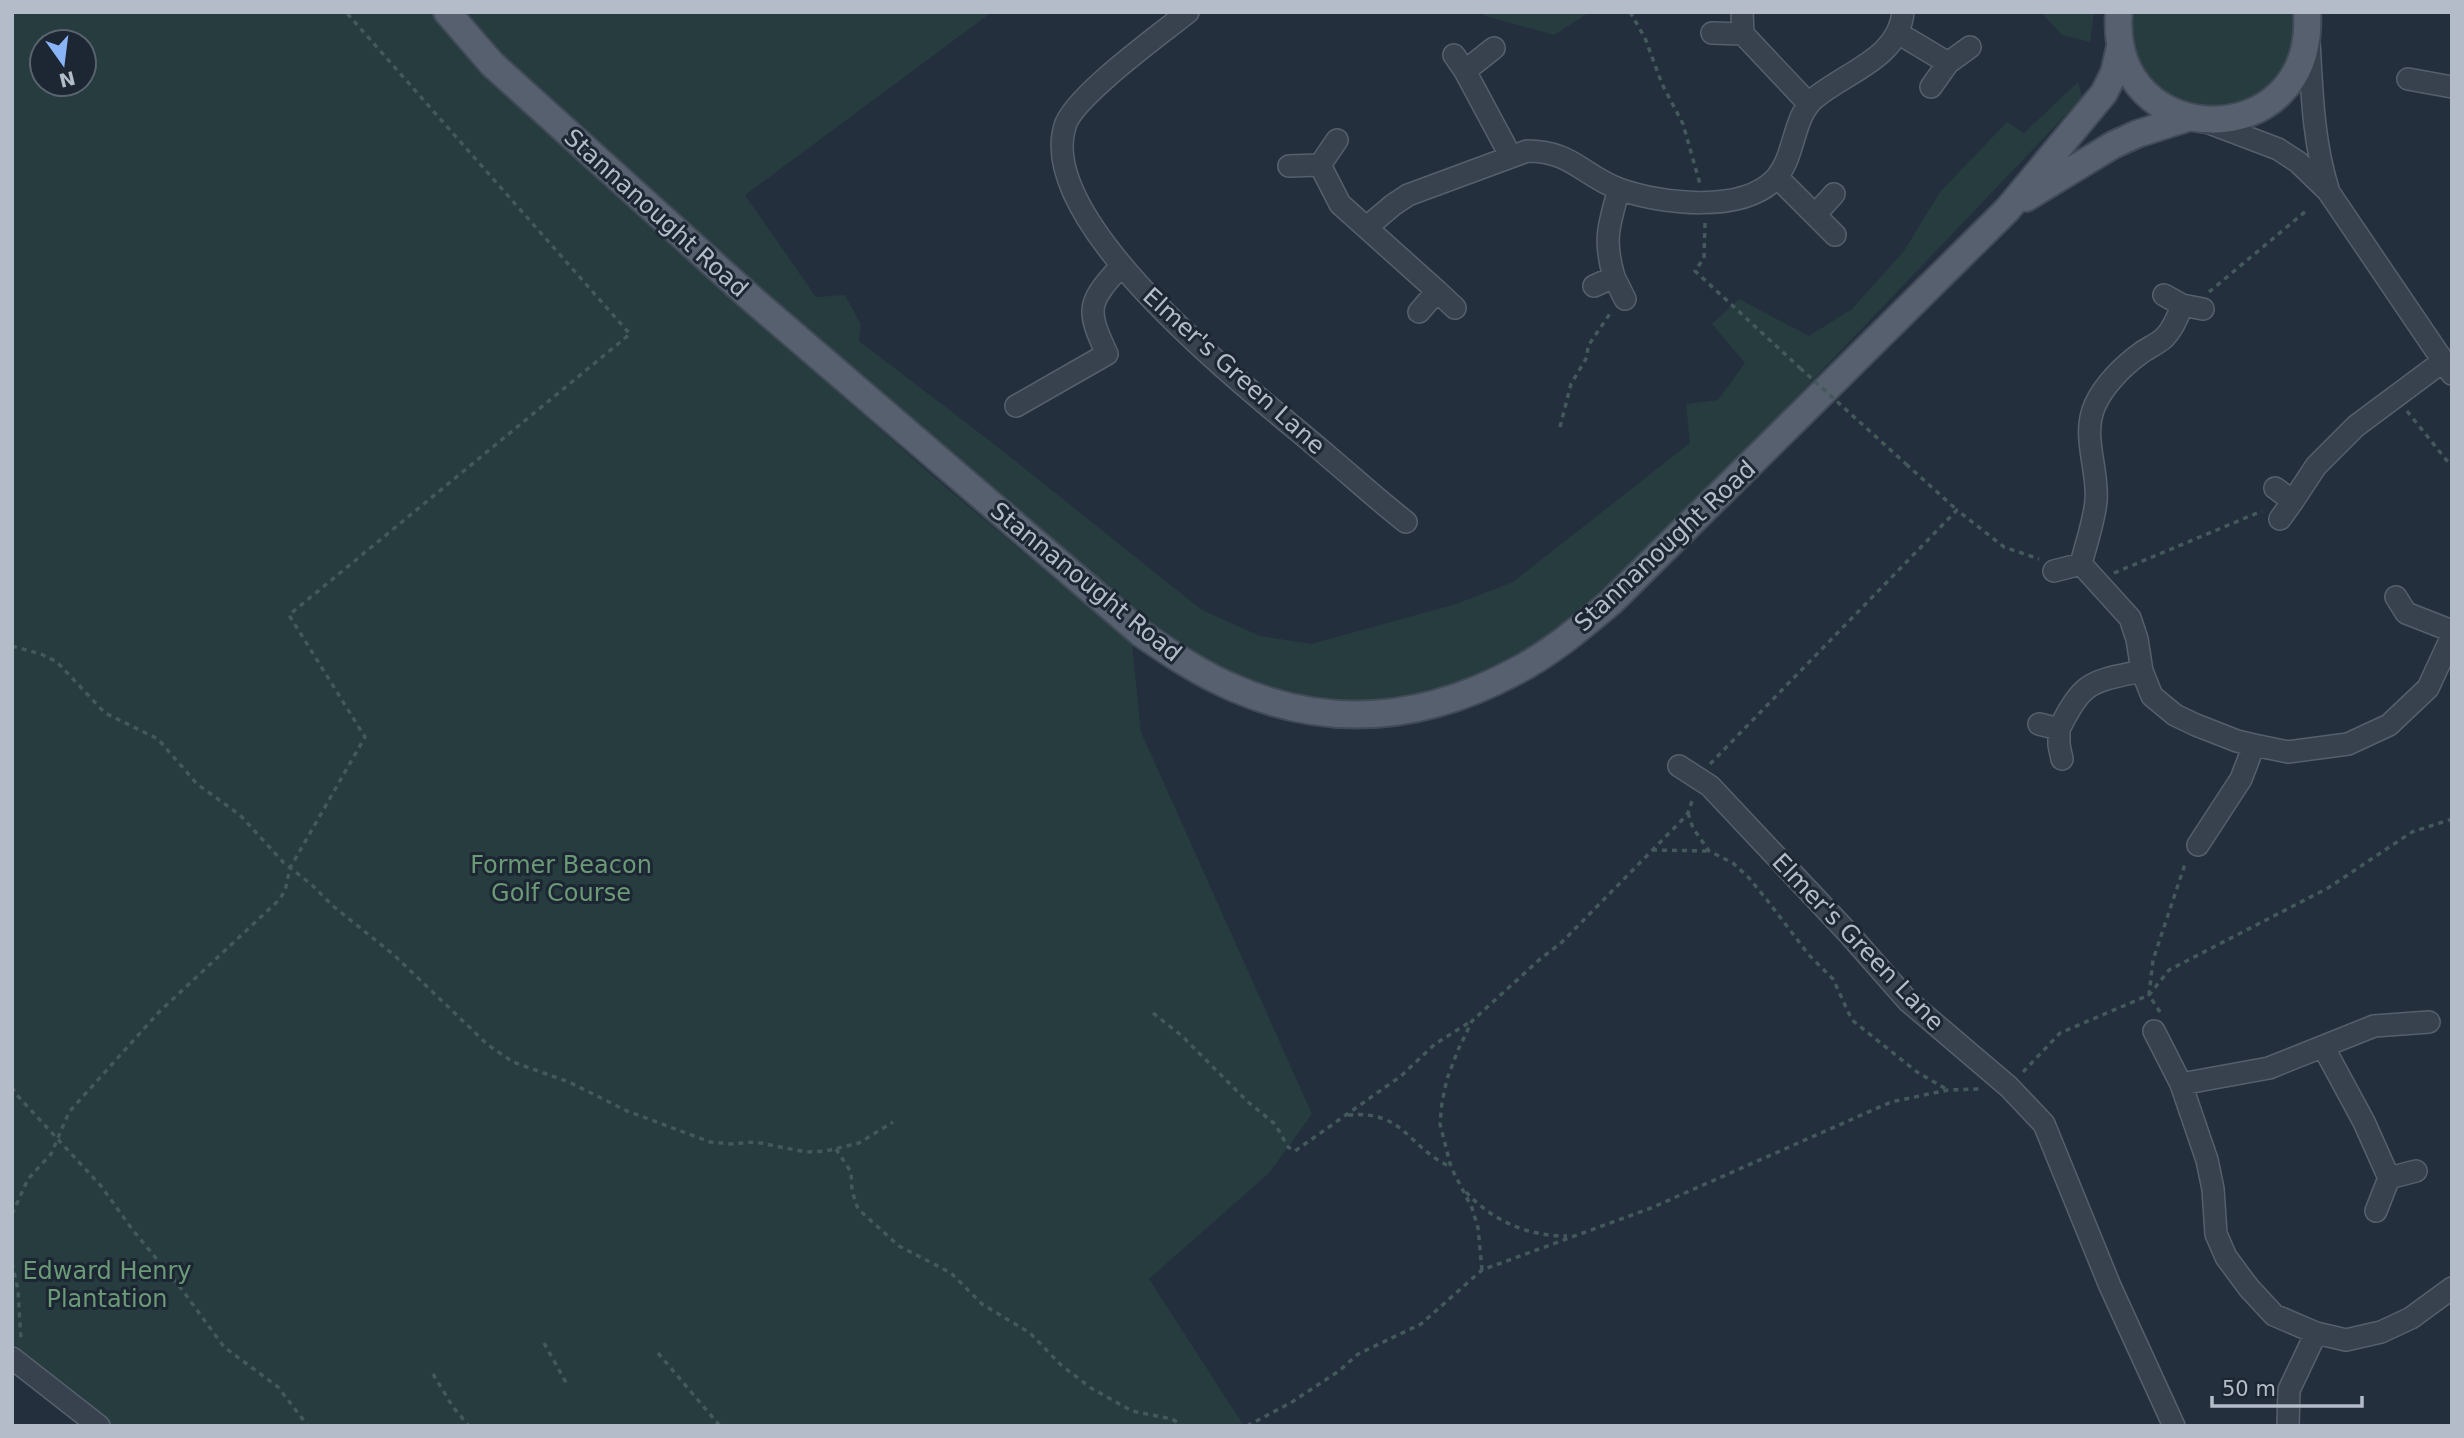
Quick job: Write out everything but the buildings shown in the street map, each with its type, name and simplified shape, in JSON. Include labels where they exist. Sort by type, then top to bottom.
[{"type":"main road","name":"Stannanought Road","points":[[447,12],[492,64],[752,299],[1142,634],[1191,667],[1234,689],[1284,705],[1333,714],[1378,715],[1426,708],[1468,694],[1518,670],[1561,642],[1611,602],[2007,210],[2104,93],[2114,73],[2120,47]]},
{"type":"main road","points":[[2119,12],[2120,47],[2129,71],[2144,92],[2164,107],[2195,119]]},
{"type":"main road","name":"Stannanought Road","points":[[2007,210],[2113,145],[2137,134],[2195,119],[2228,120],[2253,112],[2275,98],[2292,79],[2303,55],[2307,21]]},
{"type":"street","name":"Elmer's Green Lane","points":[[1188,12],[1080,101],[1066,122],[1062,152],[1074,194],[1121,266],[1170,318],[1277,414],[1406,522]]},
{"type":"street","points":[[1742,12],[1743,34],[1808,103]]},
{"type":"street","points":[[2307,21],[2314,128],[2318,156],[2328,191]]},
{"type":"street","points":[[1367,227],[1408,195],[1510,155],[1536,150],[1559,155],[1619,189],[1659,198],[1704,202],[1739,199],[1759,191],[1777,177],[1788,158],[1808,103],[1832,83],[1885,51],[1901,22],[1948,64]]},
{"type":"street","points":[[1712,33],[1743,34]]},
{"type":"street","points":[[1931,88],[1948,64],[1970,47]]},
{"type":"street","points":[[1493,48],[1460,63],[1510,155]]},
{"type":"street","points":[[2408,79],[2452,87]]},
{"type":"street","points":[[2195,119],[2278,149],[2298,162],[2328,191],[2447,368],[2396,396],[2356,426],[2316,466],[2280,519]]},
{"type":"street","points":[[1320,164],[1337,140]]},
{"type":"street","points":[[1290,166],[1320,164]]},
{"type":"street","points":[[1320,164],[1340,204],[1455,308]]},
{"type":"street","points":[[1777,177],[1835,235]]},
{"type":"street","points":[[1619,189],[1608,227],[1607,242],[1614,277],[1625,299]]},
{"type":"street","points":[[1815,215],[1834,194]]},
{"type":"street","points":[[1017,406],[1107,354],[1092,322],[1094,303],[1101,289],[1121,266]]},
{"type":"street","points":[[1594,286],[1614,277]]},
{"type":"street","points":[[1419,312],[1437,291]]},
{"type":"street","points":[[2088,572],[2096,504],[2090,438],[2094,407],[2117,375],[2172,328],[2185,304]]},
{"type":"street","points":[[2275,488],[2293,500]]},
{"type":"street","points":[[2054,571],[2088,572],[2130,618],[2137,639],[2142,671],[2152,696],[2175,715],[2254,746],[2288,752],[2348,744],[2389,725],[2428,688],[2452,633],[2406,613],[2396,597]]},
{"type":"street","points":[[2062,759],[2059,745],[2049,727],[2091,684],[2142,671]]},
{"type":"street","points":[[2197,845],[2241,779],[2254,746]]},
{"type":"street","name":"Elmer's Green Lane","points":[[1679,766],[1710,786],[1908,1001],[2009,1087],[2044,1124],[2110,1286],[2174,1426]]},
{"type":"street","points":[[2181,1084],[2269,1068],[2374,1026],[2429,1022]]},
{"type":"street","points":[[2154,1031],[2181,1084],[2207,1160],[2213,1189],[2216,1234],[2226,1257],[2274,1315],[2316,1334],[2346,1340],[2381,1332],[2411,1318],[2452,1287]]},
{"type":"street","points":[[2324,1048],[2364,1122],[2389,1178],[2376,1211]]},
{"type":"street","points":[[2389,1178],[2416,1171]]},
{"type":"street","points":[[2288,1426],[2289,1390],[2316,1334]]},
{"type":"street","points":[[17,1362],[99,1426]]},
{"type":"path","points":[[12,1214],[28,1179],[51,1154],[69,1112],[159,1012],[278,901],[285,891],[290,868],[365,737],[289,615],[630,334],[346,12]]},
{"type":"path","points":[[1630,12],[1645,38],[1662,84],[1684,124],[1704,202],[1704,258],[1695,271],[1957,510],[2004,547],[2046,561],[2054,571]]},
{"type":"path","points":[[2185,304],[2306,211]]},
{"type":"path","points":[[1560,427],[1571,384],[1587,358],[1588,346],[1616,305],[1625,299]]},
{"type":"path","points":[[2396,396],[2452,467]]},
{"type":"path","points":[[1153,1013],[1182,1036],[1248,1102],[1275,1124],[1288,1147],[1295,1151],[1401,1076],[1435,1044],[1472,1021],[1562,942],[1688,813],[1697,778],[1957,510]]},
{"type":"path","points":[[2088,572],[2127,568],[2262,511],[2280,519]]},
{"type":"path","points":[[12,646],[57,662],[105,713],[158,738],[197,784],[240,815],[290,868],[394,955],[488,1045],[513,1062],[569,1082],[627,1111],[710,1142],[765,1143],[806,1152],[836,1149],[859,1143],[893,1122]]},
{"type":"path","points":[[1688,813],[1693,828],[1709,851]]},
{"type":"path","points":[[1247,1426],[1311,1390],[1359,1354],[1421,1324],[1482,1270],[1651,1208],[1891,1102],[1948,1090],[2009,1087],[2060,1033],[2149,995],[2169,971],[2328,888],[2412,832],[2452,819]]},
{"type":"path","points":[[2149,995],[2153,960],[2184,863],[2197,845]]},
{"type":"path","points":[[1651,850],[1709,851],[1733,863],[1768,900],[1809,955],[1833,979],[1848,1013],[1860,1027],[1917,1072],[1948,1090]]},
{"type":"path","points":[[1472,1021],[1447,1079],[1440,1124],[1451,1167],[1472,1208],[1478,1228],[1482,1270]]},
{"type":"path","points":[[12,1087],[102,1186],[224,1347],[278,1387],[308,1426]]},
{"type":"path","points":[[1345,1116],[1372,1115],[1400,1126],[1436,1160],[1451,1167]]},
{"type":"path","points":[[836,1149],[851,1172],[852,1191],[858,1209],[899,1247],[951,1273],[982,1304],[1030,1333],[1060,1365],[1091,1388],[1132,1410],[1172,1419],[1183,1425]]},
{"type":"path","points":[[1463,1188],[1488,1212],[1519,1229],[1539,1234],[1573,1236]]},
{"type":"path","points":[[12,1263],[18,1290],[17,1362]]},
{"type":"path","points":[[544,1343],[568,1386]]},
{"type":"path","points":[[658,1353],[720,1426]]},
{"type":"path","points":[[433,1374],[453,1407],[469,1426]]},
{"type":"green space","name":"Former Beacon Golf Course","points":[[12,12],[992,12],[745,195],[816,297],[845,295],[861,325],[859,341],[990,441],[1202,610],[1260,636],[1311,644],[1456,604],[1513,582],[1690,443],[1686,404],[1718,400],[1745,363],[1712,324],[1739,299],[1809,336],[1852,309],[1904,251],[1940,192],[2007,122],[2024,133],[2078,82],[2082,98],[1724,473],[1591,607],[1521,659],[1463,687],[1405,702],[1291,704],[1176,651],[499,72],[702,272],[935,478],[1132,644],[1141,732],[1312,1114],[1269,1173],[1149,1279],[1244,1426],[99,1426],[12,1358]]},
{"type":"green space","points":[[1482,12],[1590,12],[1554,35],[1485,16]]},
{"type":"green space","points":[[2041,12],[2094,12],[2090,42],[2062,35]]},
{"type":"green space","points":[[2130,12],[2294,12],[2296,32],[2285,69],[2258,99],[2219,112],[2159,94],[2134,60]]},
{"type":"park label","name":"Edward Henry Plantation","points":[[107,1285]]}]
